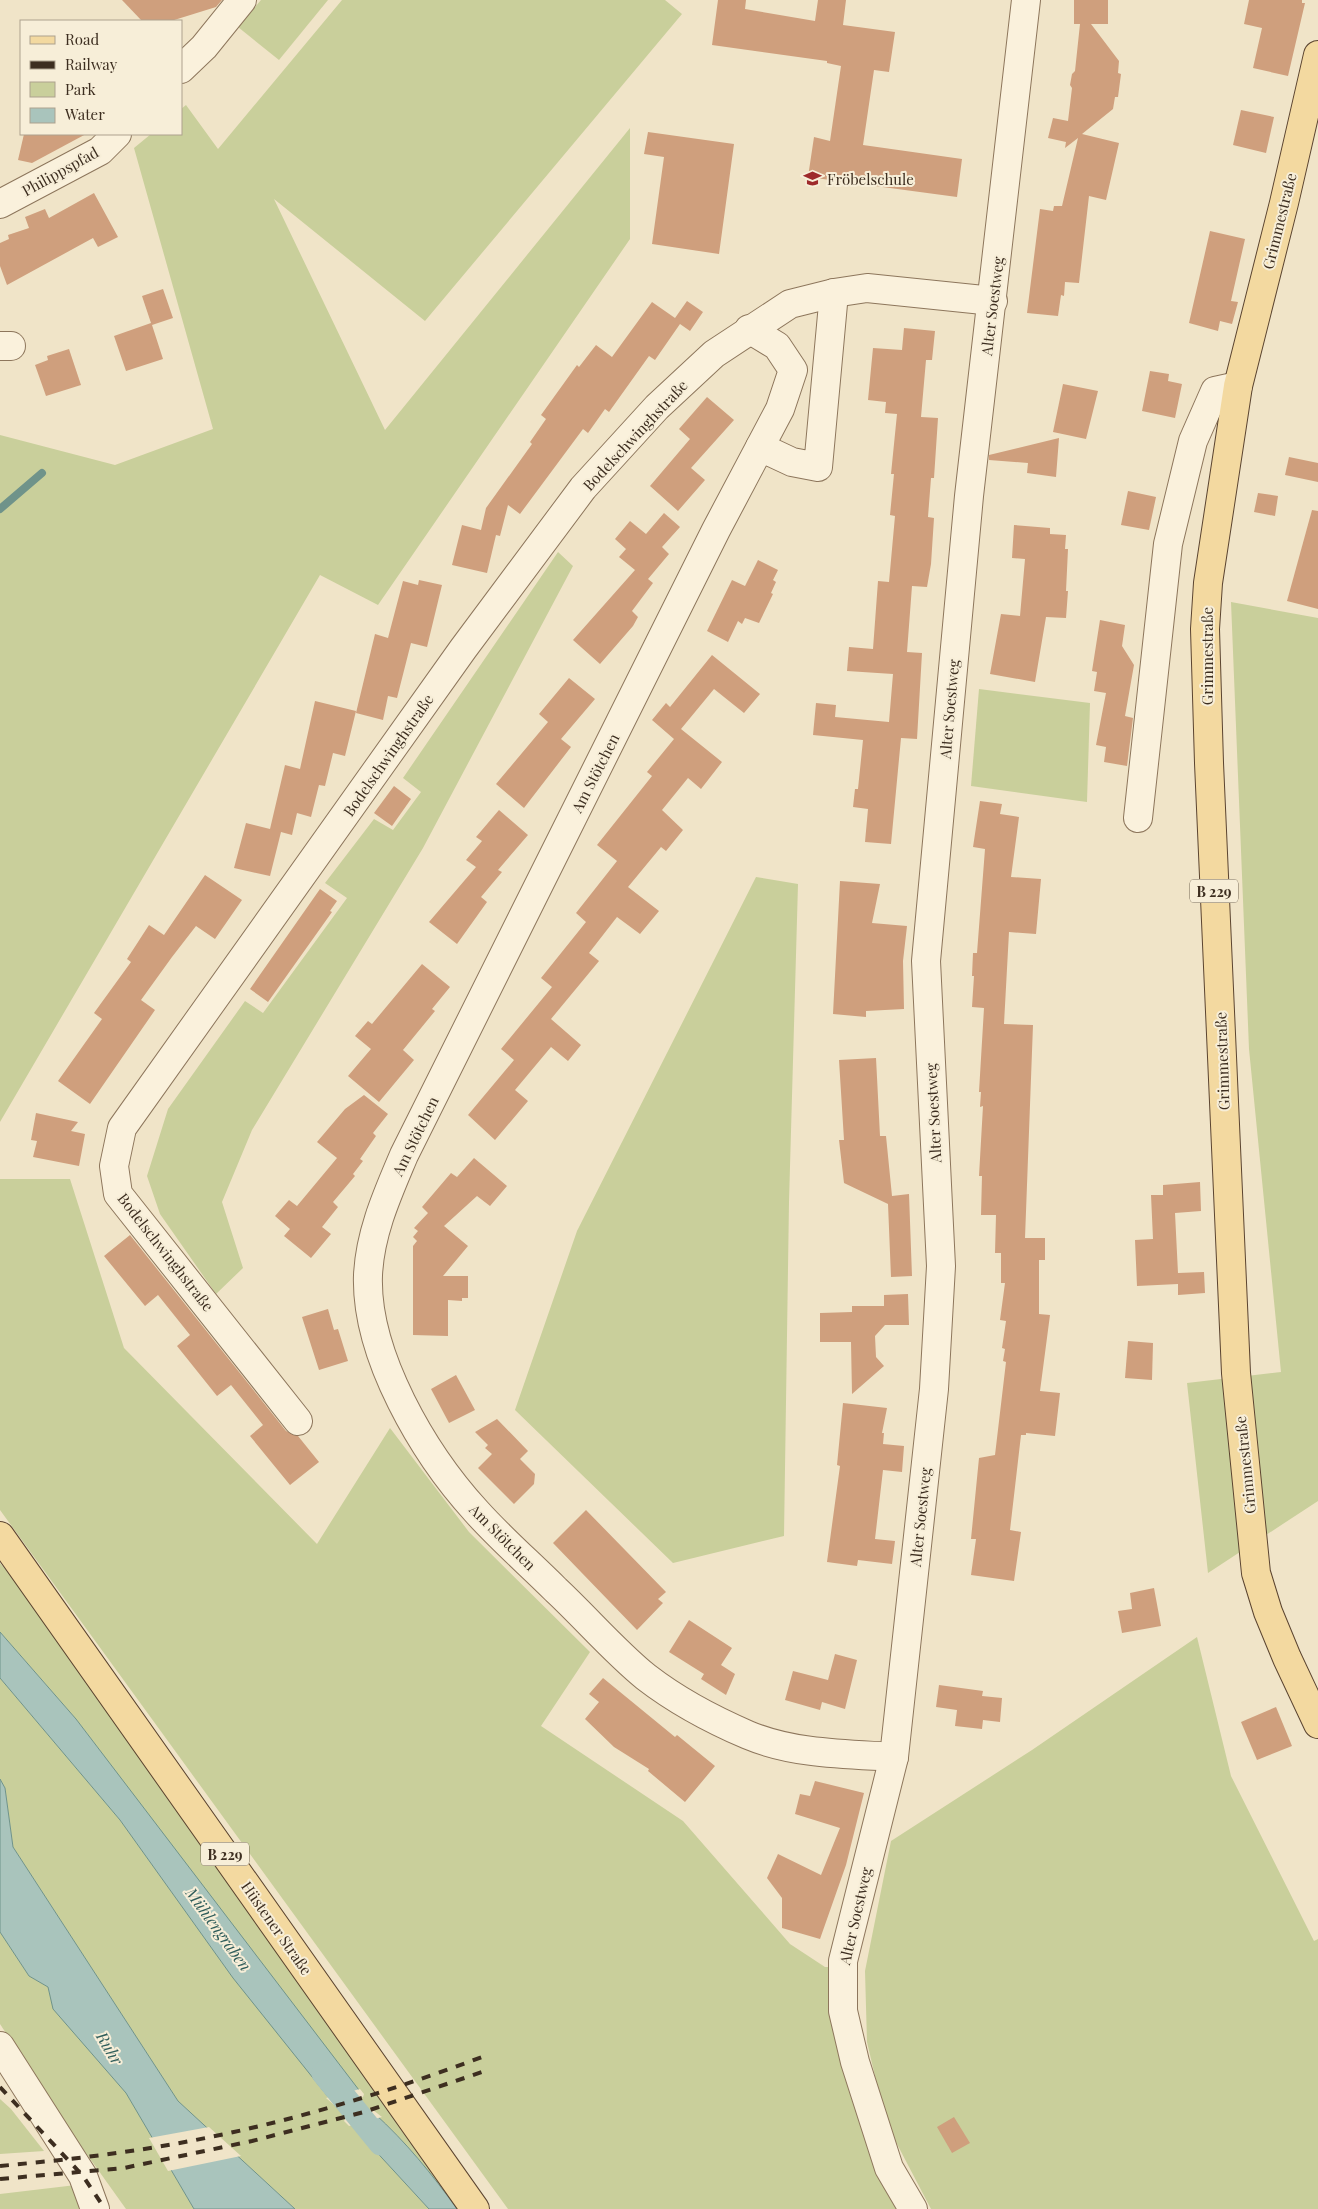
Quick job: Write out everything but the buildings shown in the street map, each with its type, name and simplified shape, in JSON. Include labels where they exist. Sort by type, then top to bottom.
[{"type":"main road","name":"Grimmestraße","points":[[1318,55],[1282,212],[1238,386],[1208,583],[1205,629],[1209,763],[1236,1373],[1256,1572],[1268,1612],[1318,1724]]},
{"type":"main road","name":"Hüstener Straße","points":[[0,1536],[475,2209]]},
{"type":"street","points":[[182,68],[204,47],[242,0]]},
{"type":"street","name":"Alter Soestweg","points":[[913,2209],[889,2168],[855,2062],[843,2011],[843,1961],[894,1757],[934,1388],[941,1266],[926,962],[969,496],[993,301],[1026,0]]},
{"type":"street","name":"Philippspfad","points":[[0,204],[100,151],[116,135]]},
{"type":"street","name":"Bodelschwinghstraße","points":[[298,1421],[118,1194],[114,1166],[122,1128],[463,649],[583,488],[657,406],[714,354],[790,304],[834,293],[867,288],[993,301]]},
{"type":"street","points":[[760,447],[792,462],[818,467],[834,293]]},
{"type":"street","name":"Am Stötchen","points":[[750,329],[777,346],[793,370],[780,409],[404,1155],[380,1211],[368,1275],[380,1352],[403,1407],[440,1466],[476,1511],[646,1677],[692,1708],[750,1736],[810,1752],[894,1757]]},
{"type":"street","points":[[1138,818],[1168,544],[1193,441],[1215,392],[1238,386]]},
{"type":"street","points":[[0,2046],[83,2176],[96,2209]]},
{"type":"green space","points":[[261,0],[328,0],[279,60],[238,27]]},
{"type":"green space","points":[[342,0],[665,0],[682,14],[425,321],[274,199],[385,430],[630,128],[630,239],[378,605],[320,575],[0,1122],[0,435],[115,465],[213,429],[134,148],[150,135],[182,135],[182,108],[186,105],[218,149]]},
{"type":"green space","points":[[558,552],[573,566],[423,848],[252,1130],[222,1202],[243,1268],[216,1294],[160,1214],[147,1176],[168,1109],[245,1001],[263,1013],[347,898],[325,883],[374,819],[393,830],[421,792],[403,778]]},
{"type":"green space","points":[[1231,602],[1318,618],[1318,1501],[1208,1573],[1187,1383],[1281,1372],[1249,1049]]},
{"type":"green space","points":[[979,689],[1090,703],[1087,802],[971,786]]},
{"type":"green space","points":[[756,877],[798,884],[789,1202],[784,1536],[673,1563],[515,1410],[577,1231]]},
{"type":"green space","points":[[0,1179],[70,1179],[124,1348],[317,1544],[390,1428],[469,1532],[590,1652],[541,1726],[683,1821],[790,1944],[825,1967],[833,1967],[906,2209],[508,2209],[0,1510]]},
{"type":"green space","points":[[0,1563],[17,1583],[364,2072],[401,2130],[463,2209],[457,2209],[418,2159],[374,2113],[347,2120],[429,2209],[295,2209],[178,2101],[13,1847],[5,1788],[0,1779],[0,1678],[120,1820],[233,1978],[205,1890],[76,1719],[0,1632]]},
{"type":"green space","points":[[1197,1637],[1231,1776],[1314,1941],[1318,1939],[1318,2209],[931,2209],[886,2123],[867,2042],[865,1971],[891,1841],[1032,1750]]},
{"type":"green space","points":[[0,1932],[29,1976],[48,1987],[54,2009],[126,2093],[194,2209],[126,2209],[71,2132],[0,2024]]},
{"type":"green space","points":[[0,2099],[11,2109],[44,2151],[0,2154]]},
{"type":"green space","points":[[76,2185],[87,2209],[0,2209],[0,2194]]},
{"type":"water","points":[[0,1632],[76,1719],[362,2094],[333,2103],[233,1978],[120,1820],[0,1678]]},
{"type":"water","name":"Ruhr","points":[[0,1779],[5,1788],[13,1847],[178,2101],[295,2209],[194,2209],[126,2093],[53,2009],[48,1987],[29,1976],[0,1932]]},
{"type":"water","points":[[374,2113],[418,2159],[457,2209],[429,2209],[347,2120]]},
{"type":"pier","points":[[360,2089],[364,2094],[363,2097],[334,2105],[326,2098]]},
{"type":"pier","points":[[373,2110],[382,2117],[349,2126],[344,2121],[346,2117]]},
{"type":"pier","points":[[209,2127],[241,2156],[168,2171],[149,2138]]},
{"type":"waterway","points":[[0,509],[42,473]]},
{"type":"waterway","name":"Mühlengraben","points":[[324,2073],[381,2143]]},
{"type":"railway","points":[[0,2166],[78,2158],[170,2145],[261,2126],[395,2088],[482,2057]]},
{"type":"railway","points":[[0,2179],[124,2168],[252,2141],[364,2112],[488,2070]]},
{"type":"railway","points":[[0,2087],[83,2176],[105,2209]]},
{"type":"place","name":"Fröbelschule","points":[[813,179]]}]
